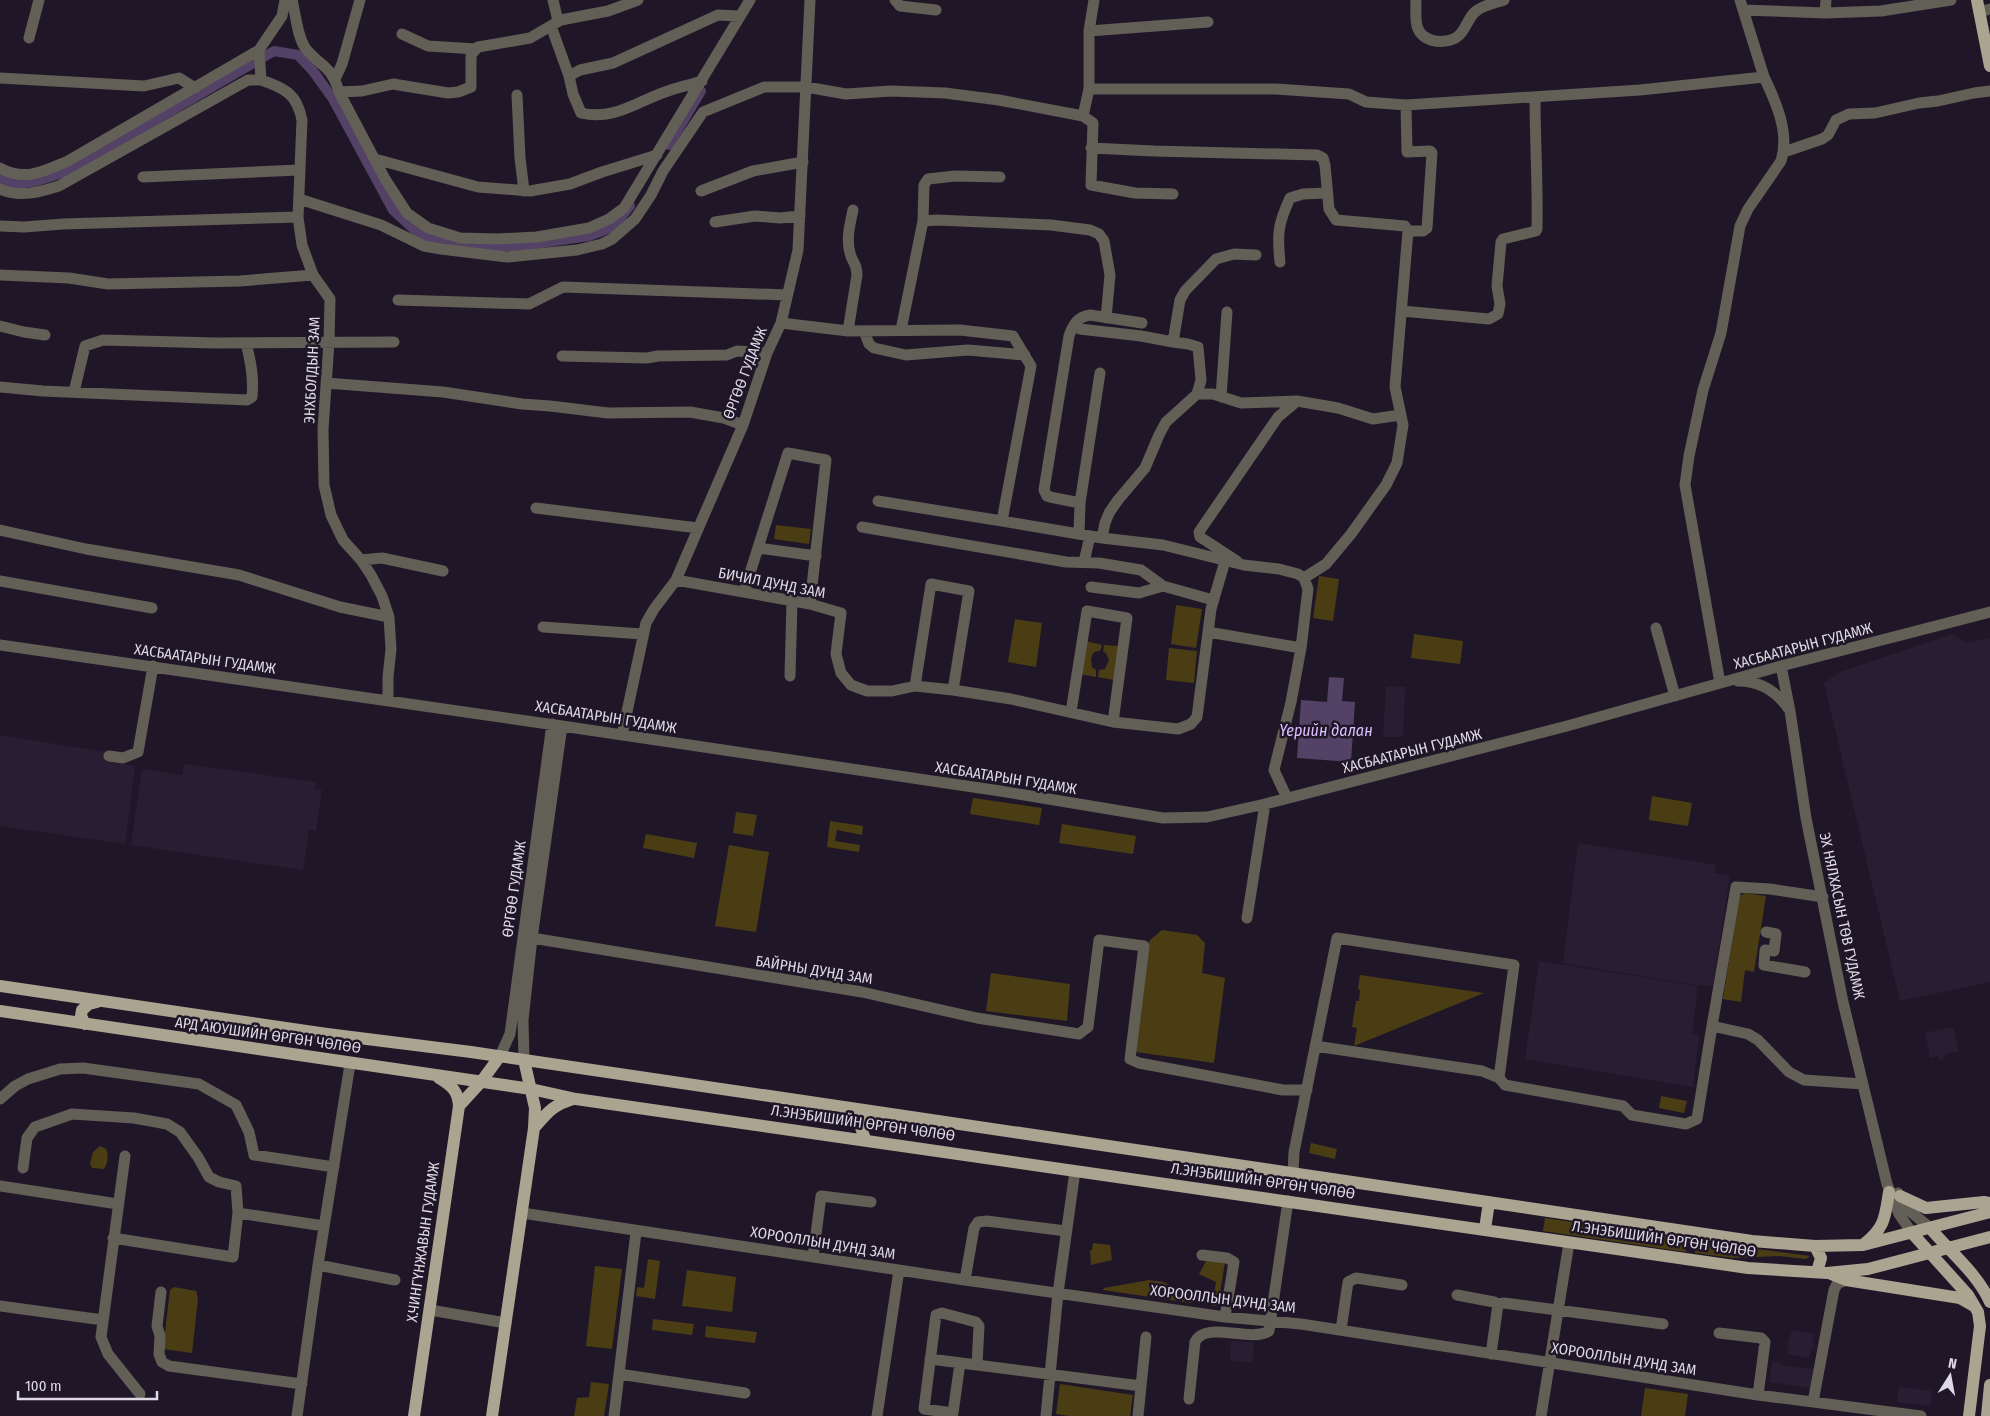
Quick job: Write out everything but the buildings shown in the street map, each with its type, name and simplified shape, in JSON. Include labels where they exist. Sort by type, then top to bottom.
[{"type":"main road","points":[[1982,7],[1990,66]]},
{"type":"main road","name":"АРД АЮУШИЙН ӨРГӨН ЧӨЛӨӨ","points":[[0,986],[97,1002],[524,1060]]},
{"type":"main road","points":[[85,1024],[81,1016],[82,1010],[89,1004],[97,1002]]},
{"type":"main road","name":"АРД АЮУШИЙН ӨРГӨН ЧӨЛӨӨ","points":[[0,1011],[350,1064],[531,1089]]},
{"type":"main road","points":[[459,1106],[481,1082],[500,1056]]},
{"type":"main road","points":[[492,1416],[534,1128],[535,1108],[524,1060]]},
{"type":"main road","name":"Л.ЭНЭБИШИЙН ӨРГӨН ЧӨЛӨӨ","points":[[524,1060],[1752,1240],[1815,1246],[1863,1245],[1990,1212]]},
{"type":"main road","points":[[435,1075],[452,1086],[458,1096],[459,1106]]},
{"type":"main road","name":"Л.ЭНЭБИШИЙН ӨРГӨН ЧӨЛӨӨ","points":[[531,1089],[576,1099],[865,1139],[1748,1268],[1822,1272],[1868,1269],[1990,1237]]},
{"type":"main road","points":[[534,1128],[550,1109],[558,1104],[576,1099]]},
{"type":"main road","name":"Х.ЧИНГҮНЖАВЫН ГУДАМЖ","points":[[414,1416],[459,1106]]},
{"type":"main road","points":[[865,1139],[860,1125],[863,1119],[874,1112]]},
{"type":"main road","points":[[1863,1245],[1880,1229],[1895,1194],[1926,1208],[1990,1203]]},
{"type":"main road","points":[[1485,1229],[1489,1202]]},
{"type":"main road","points":[[1930,1228],[1979,1282],[1990,1302]]},
{"type":"main road","points":[[1912,1233],[1929,1254],[1968,1294],[1978,1312],[1980,1326],[1970,1416]]},
{"type":"main road","points":[[1815,1246],[1821,1258],[1822,1272],[1846,1280],[1960,1298],[1974,1306]]},
{"type":"main road","points":[[1987,1416],[1990,1389]]},
{"type":"street","points":[[29,38],[39,0]]},
{"type":"street","points":[[0,168],[22,176],[40,173],[68,161],[195,88],[259,50],[282,16],[285,0]]},
{"type":"street","points":[[292,0],[300,36],[306,48],[336,78],[339,92],[385,179],[406,213],[428,228],[460,238],[497,239],[537,237],[589,228],[616,215],[624,208],[750,0]]},
{"type":"street","points":[[336,78],[342,64],[360,0]]},
{"type":"street","points":[[554,0],[554,24],[573,94],[581,113],[596,116],[609,115],[666,91],[702,81]]},
{"type":"street","points":[[402,34],[428,46],[476,49],[530,38],[554,24],[608,11],[638,0]]},
{"type":"street","name":"ӨРГӨӨ ГУДАМЖ","points":[[622,735],[642,634],[654,609],[676,580],[742,425],[781,323],[798,250],[810,0]]},
{"type":"street","points":[[895,0],[900,6],[936,10]]},
{"type":"street","points":[[1083,116],[1089,89],[1089,31],[1094,0]]},
{"type":"street","points":[[1416,0],[1416,24],[1420,34],[1426,39],[1438,42],[1456,38],[1464,30],[1474,12],[1482,7],[1504,0]]},
{"type":"street","points":[[1825,13],[1826,0]]},
{"type":"street","points":[[1790,711],[1781,698],[1770,689],[1745,681],[1726,682],[1686,494],[1689,456],[1703,390],[1721,333],[1743,218],[1781,161],[1784,152],[1779,109],[1764,76],[1741,5],[1825,13],[1881,11],[1951,0]]},
{"type":"street","points":[[569,76],[580,70],[613,63],[718,15],[739,16]]},
{"type":"street","points":[[1089,31],[1208,22]]},
{"type":"street","points":[[339,92],[362,91],[393,84],[448,93],[458,92],[471,87],[471,55],[476,49]]},
{"type":"street","points":[[0,189],[15,193],[36,193],[58,186],[248,80],[261,80],[259,50]]},
{"type":"street","points":[[1089,89],[1276,89],[1349,94],[1366,102],[1406,105],[1640,90],[1764,76]]},
{"type":"street","points":[[0,78],[144,86],[179,78],[195,88]]},
{"type":"street","name":"ЭНХБОЛДЫН ЗАМ","points":[[261,80],[275,84],[288,92],[299,105],[302,120],[298,217],[302,245],[313,275],[330,299],[323,429],[324,485],[331,516],[343,540],[361,560],[382,596],[389,617],[391,649],[388,700]]},
{"type":"street","points":[[299,199],[381,225],[431,248],[507,257],[577,250],[594,246],[612,239],[635,219],[651,195],[667,164],[703,112],[764,87],[806,88],[846,94],[891,91],[944,93],[999,100],[1083,116],[1093,123],[1091,185],[1135,193],[1173,194]]},
{"type":"street","points":[[1784,152],[1822,139],[1828,135],[1836,120],[1849,114],[1875,113],[1918,103],[1938,102],[1990,91]]},
{"type":"street","points":[[517,95],[520,158],[524,191]]},
{"type":"street","points":[[1402,311],[1489,320],[1498,314],[1500,304],[1497,286],[1501,242],[1503,239],[1536,231],[1537,229],[1538,180],[1535,146],[1535,97]]},
{"type":"street","points":[[1406,105],[1407,152],[1430,151],[1432,153],[1427,228],[1423,231],[1408,231]]},
{"type":"street","points":[[1091,148],[1317,155],[1323,158],[1325,164],[1329,209],[1336,220],[1405,226],[1408,231],[1395,387],[1402,433],[1397,463],[1386,485],[1351,534],[1326,564],[1304,578]]},
{"type":"street","points":[[375,159],[478,187],[524,191],[541,190],[570,184],[657,155]]},
{"type":"street","points":[[701,191],[753,172],[803,162]]},
{"type":"street","points":[[143,177],[299,170]]},
{"type":"street","points":[[902,330],[923,221],[924,185],[928,179],[955,176],[1000,177]]},
{"type":"street","points":[[1280,262],[1278,244],[1280,220],[1290,198],[1303,194],[1328,193]]},
{"type":"street","points":[[848,330],[857,275],[857,267],[850,254],[848,234],[853,210]]},
{"type":"street","points":[[715,222],[755,216],[780,218],[800,216]]},
{"type":"street","points":[[0,226],[24,227],[298,217]]},
{"type":"street","points":[[923,221],[1051,225],[1090,230],[1099,234],[1104,241],[1110,275],[1106,318]]},
{"type":"street","points":[[1173,342],[1180,300],[1185,291],[1216,259],[1234,254],[1256,255]]},
{"type":"street","points":[[0,275],[69,278],[108,284],[240,281],[313,275]]},
{"type":"street","points":[[398,300],[528,304],[563,287],[788,295]]},
{"type":"street","points":[[1221,397],[1227,312]]},
{"type":"street","points":[[1080,503],[1047,496],[1044,490],[1069,336],[1077,320],[1082,316],[1142,323]]},
{"type":"street","points":[[781,323],[864,331],[960,330],[1013,336],[1031,366],[1002,521]]},
{"type":"street","points":[[0,326],[45,335]]},
{"type":"street","points":[[1080,329],[1141,336],[1198,347],[1201,380],[1197,394],[1166,422],[1145,468],[1118,500],[1110,513],[1105,523],[1102,538]]},
{"type":"street","points":[[864,331],[869,344],[874,348],[906,355],[968,350],[1025,355]]},
{"type":"street","points":[[74,392],[85,346],[103,340],[246,343],[394,342]]},
{"type":"street","points":[[0,387],[247,400],[252,397],[254,378],[246,343]]},
{"type":"street","points":[[562,356],[647,358],[727,354],[736,351],[768,353]]},
{"type":"street","points":[[1084,562],[1084,535],[1080,503],[1100,374]]},
{"type":"street","points":[[326,383],[443,392],[608,414],[690,412],[724,418],[742,425]]},
{"type":"street","points":[[1197,394],[1213,394],[1241,403],[1297,402],[1338,408],[1373,419],[1400,414]]},
{"type":"street","points":[[1244,565],[1200,538],[1199,532],[1278,417],[1297,402]]},
{"type":"street","points":[[744,592],[788,453],[826,460],[810,604]]},
{"type":"street","points":[[878,501],[1102,538],[1163,545],[1244,565],[1278,569],[1298,574],[1304,578],[1308,589],[1301,648],[1291,702],[1274,770],[1287,798]]},
{"type":"street","points":[[536,508],[698,528]]},
{"type":"street","points":[[862,527],[1066,562],[1084,562],[1141,570],[1163,586],[1213,600]]},
{"type":"street","points":[[0,530],[86,548],[239,575],[340,607],[389,617]]},
{"type":"street","points":[[758,548],[816,556]]},
{"type":"street","points":[[361,560],[382,558],[443,571]]},
{"type":"street","name":"БИЧИЛ ДУНД ЗАМ","points":[[676,580],[810,604],[841,613],[836,654],[841,673],[851,684],[867,691],[892,691],[915,686],[952,690],[1011,699],[1113,722],[1178,729],[1191,724],[1197,717],[1213,600],[1225,561]]},
{"type":"street","points":[[0,581],[152,608]]},
{"type":"street","points":[[915,686],[931,584],[968,591],[952,690]]},
{"type":"street","points":[[1091,587],[1139,594],[1163,586]]},
{"type":"street","points":[[790,676],[792,601]]},
{"type":"street","points":[[1071,712],[1087,611],[1127,618],[1113,722]]},
{"type":"street","name":"ХАСБААТАРЫН ГУДАМЖ","points":[[0,645],[557,725],[1000,791],[1163,818],[1207,817],[1266,804],[1559,728],[1781,666],[1990,612]]},
{"type":"street","points":[[543,627],[642,634]]},
{"type":"street","points":[[1656,628],[1675,696]]},
{"type":"street","points":[[1208,632],[1301,648]]},
{"type":"street","points":[[109,756],[124,758],[138,752],[153,666]]},
{"type":"street","name":"ЭХ НЯЛХАСЫН ТӨВ ГУДАМЖ","points":[[1781,666],[1790,711],[1806,818],[1844,1002],[1883,1171],[1895,1194]]},
{"type":"street","name":"ӨРГӨӨ ГУДАМЖ","points":[[524,1060],[523,1020],[557,725]]},
{"type":"street","name":"ӨРГӨӨ ГУДАМЖ","points":[[500,1056],[510,1034],[557,725]]},
{"type":"street","points":[[1247,918],[1266,804]]},
{"type":"street","points":[[1315,1046],[1482,1072],[1499,1078],[1505,1085],[1623,1106],[1632,1115],[1686,1124],[1697,1120],[1736,887],[1770,889],[1823,897]]},
{"type":"street","points":[[1766,932],[1776,934],[1774,951],[1765,950],[1764,965],[1805,972]]},
{"type":"street","name":"БАЙРНЫ ДУНД ЗАМ","points":[[532,938],[862,992],[976,1018],[1080,1034],[1088,1027],[1099,940],[1144,946],[1130,1059],[1139,1063],[1284,1090],[1307,1090]]},
{"type":"street","points":[[1293,1173],[1294,1152],[1337,938],[1514,965],[1499,1078]]},
{"type":"street","points":[[1712,1026],[1748,1034],[1789,1072],[1804,1080],[1863,1084]]},
{"type":"street","points":[[297,1416],[318,1265],[350,1064]]},
{"type":"street","points":[[0,1099],[15,1086],[28,1079],[60,1069],[83,1068],[199,1084],[236,1105],[249,1132],[254,1155],[334,1167]]},
{"type":"street","points":[[23,1168],[27,1138],[35,1127],[72,1114],[134,1118],[167,1124],[180,1132],[188,1141],[209,1178],[236,1186],[238,1214],[233,1257],[113,1238]]},
{"type":"street","points":[[125,1156],[101,1337],[108,1354],[140,1394]]},
{"type":"street","points":[[1046,1416],[1058,1293],[1075,1171]]},
{"type":"street","points":[[0,1186],[118,1204]]},
{"type":"street","points":[[1895,1194],[1910,1211],[1930,1228]]},
{"type":"street","points":[[1895,1194],[1899,1214],[1912,1233]]},
{"type":"street","points":[[813,1257],[821,1196],[871,1202]]},
{"type":"street","points":[[1189,1399],[1194,1346],[1200,1335],[1207,1332],[1244,1334],[1266,1333],[1269,1331],[1288,1201]]},
{"type":"street","name":"ХОРООЛЛЫН ДУНД ЗАМ","points":[[522,1213],[636,1232],[965,1280],[1226,1317],[1301,1324],[1758,1395],[1921,1416]]},
{"type":"street","points":[[238,1214],[324,1226]]},
{"type":"street","points":[[965,1280],[974,1228],[978,1222],[987,1221],[1066,1231]]},
{"type":"street","points":[[614,1416],[636,1232]]},
{"type":"street","points":[[1541,1416],[1569,1243]]},
{"type":"street","points":[[1202,1255],[1227,1258],[1234,1262],[1226,1317]]},
{"type":"street","points":[[318,1265],[395,1280]]},
{"type":"street","points":[[877,1416],[900,1270]]},
{"type":"street","points":[[1341,1330],[1348,1282],[1356,1278],[1402,1285]]},
{"type":"street","points":[[1813,1402],[1834,1290],[1837,1284],[1846,1280]]},
{"type":"street","points":[[161,1292],[157,1326],[160,1336],[159,1354],[162,1362],[169,1366],[302,1384]]},
{"type":"street","points":[[1457,1295],[1498,1304],[1504,1303],[1663,1324]]},
{"type":"street","points":[[1490,1354],[1498,1304]]},
{"type":"street","points":[[0,1306],[103,1320]]},
{"type":"street","points":[[430,1310],[506,1323]]},
{"type":"street","points":[[960,1363],[953,1413],[924,1409],[936,1315],[942,1313],[976,1322],[979,1326],[977,1365]]},
{"type":"street","points":[[1719,1332],[1761,1338],[1765,1342],[1758,1395]]},
{"type":"street","points":[[1138,1416],[1146,1337]]},
{"type":"street","points":[[930,1359],[1141,1386]]},
{"type":"street","points":[[619,1374],[745,1393]]},
{"type":"shaded area","points":[[776,525],[811,529],[809,544],[774,539]]},
{"type":"shaded area","points":[[1319,576],[1339,579],[1333,621],[1313,618]]},
{"type":"shaded area","points":[[1176,605],[1202,609],[1196,648],[1171,644]]},
{"type":"shaded area","points":[[1015,619],[1042,623],[1036,667],[1008,662]]},
{"type":"shaded area","points":[[1414,634],[1463,641],[1460,664],[1411,658]]},
{"type":"shaded area","points":[[1952,634],[1967,643],[1990,638],[1990,982],[1900,1001],[1824,683],[1840,672]]},
{"type":"shaded area","points":[[1086,641],[1102,645],[1100,651],[1094,652],[1091,658],[1092,667],[1096,670],[1096,677],[1080,674]]},
{"type":"shaded area","points":[[1104,645],[1119,646],[1114,680],[1098,677],[1099,670],[1105,669],[1109,660],[1106,653],[1103,652]]},
{"type":"shaded area","points":[[1169,648],[1197,651],[1194,683],[1166,680]]},
{"type":"shaded area","points":[[1386,686],[1405,687],[1403,737],[1383,737]]},
{"type":"shaded area","points":[[0,735],[105,752],[104,761],[135,766],[125,844],[0,826]]},
{"type":"shaded area","points":[[184,764],[316,782],[315,789],[322,790],[316,831],[309,830],[303,870],[131,845],[142,769],[182,775]]},
{"type":"shaded area","points":[[1652,796],[1692,803],[1688,826],[1649,820]]},
{"type":"shaded area","points":[[973,798],[1042,808],[1039,825],[970,814]]},
{"type":"shaded area","points":[[736,812],[757,815],[753,836],[733,833]]},
{"type":"shaded area","points":[[830,821],[863,826],[862,835],[837,830],[835,841],[860,845],[859,852],[827,847]]},
{"type":"shaded area","points":[[1062,824],[1136,836],[1133,854],[1059,843]]},
{"type":"shaded area","points":[[646,834],[697,843],[694,858],[643,848]]},
{"type":"shaded area","points":[[1578,843],[1716,865],[1714,873],[1730,875],[1713,986],[1695,985],[1563,963]]},
{"type":"shaded area","points":[[729,845],[769,852],[756,932],[715,926]]},
{"type":"shaded area","points":[[1745,893],[1766,896],[1754,972],[1745,970],[1741,1002],[1723,999],[1739,896]]},
{"type":"shaded area","points":[[1162,930],[1197,935],[1205,943],[1202,973],[1225,978],[1214,1063],[1136,1052],[1149,941]]},
{"type":"shaded area","points":[[1539,961],[1698,986],[1692,1034],[1699,1036],[1693,1087],[1525,1059]]},
{"type":"shaded area","points":[[991,973],[1070,984],[1067,1021],[986,1011]]},
{"type":"shaded area","points":[[1360,975],[1484,993],[1354,1046],[1357,1028],[1352,1027],[1356,1001],[1359,1001]]},
{"type":"shaded area","points":[[1953,1027],[1959,1052],[1946,1054],[1942,1061],[1937,1056],[1930,1058],[1925,1033]]},
{"type":"shaded area","points":[[1661,1096],[1687,1101],[1684,1113],[1659,1108]]},
{"type":"shaded area","points":[[1311,1143],[1337,1149],[1335,1159],[1309,1153]]},
{"type":"shaded area","points":[[100,1146],[107,1151],[106,1164],[104,1169],[92,1168],[90,1163],[93,1152]]},
{"type":"shaded area","points":[[1545,1218],[1688,1239],[1686,1252],[1543,1231]]},
{"type":"shaded area","points":[[1696,1241],[1810,1256],[1806,1259],[1779,1256],[1733,1258],[1695,1253]]},
{"type":"shaded area","points":[[1093,1243],[1110,1245],[1112,1260],[1091,1265],[1090,1250],[1092,1250]]},
{"type":"shaded area","points":[[648,1259],[660,1261],[655,1299],[636,1296],[637,1287],[644,1288]]},
{"type":"shaded area","points":[[1207,1259],[1225,1262],[1218,1306],[1212,1306],[1216,1282],[1199,1274]]},
{"type":"shaded area","points":[[595,1266],[622,1269],[612,1349],[586,1346]]},
{"type":"shaded area","points":[[687,1270],[736,1277],[732,1312],[682,1306]]},
{"type":"shaded area","points":[[1149,1280],[1163,1282],[1198,1300],[1191,1303],[1103,1290],[1104,1288]]},
{"type":"shaded area","points":[[174,1287],[196,1291],[198,1299],[192,1353],[163,1349],[170,1290]]},
{"type":"shaded area","points":[[653,1319],[694,1324],[692,1335],[652,1330]]},
{"type":"shaded area","points":[[706,1326],[757,1332],[755,1343],[705,1337]]},
{"type":"shaded area","points":[[1792,1330],[1814,1334],[1812,1342],[1815,1343],[1814,1349],[1811,1349],[1809,1358],[1788,1354],[1789,1347],[1787,1346]]},
{"type":"shaded area","points":[[1231,1341],[1254,1342],[1253,1362],[1230,1361]]},
{"type":"shaded area","points":[[1772,1361],[1780,1362],[1780,1365],[1813,1369],[1810,1388],[1769,1382]]},
{"type":"shaded area","points":[[591,1382],[609,1384],[604,1416],[574,1416],[577,1398],[589,1397]]},
{"type":"shaded area","points":[[1060,1384],[1133,1395],[1130,1416],[1069,1416],[1056,1414]]},
{"type":"shaded area","points":[[1899,1387],[1932,1391],[1930,1406],[1897,1402]]},
{"type":"shaded area","points":[[1645,1388],[1688,1394],[1685,1416],[1641,1416]]},
{"type":"water","name":"Үерийн далан","points":[[1329,677],[1344,678],[1342,701],[1355,702],[1351,762],[1297,758],[1301,700],[1327,702]]},
{"type":"waterway","points":[[0,179],[8,182],[26,183],[70,170],[274,51],[298,55],[313,71],[333,99],[393,210],[420,235],[465,246],[521,246],[589,236],[613,227],[630,206]]},
{"type":"waterway","points":[[669,145],[701,91]]}]
